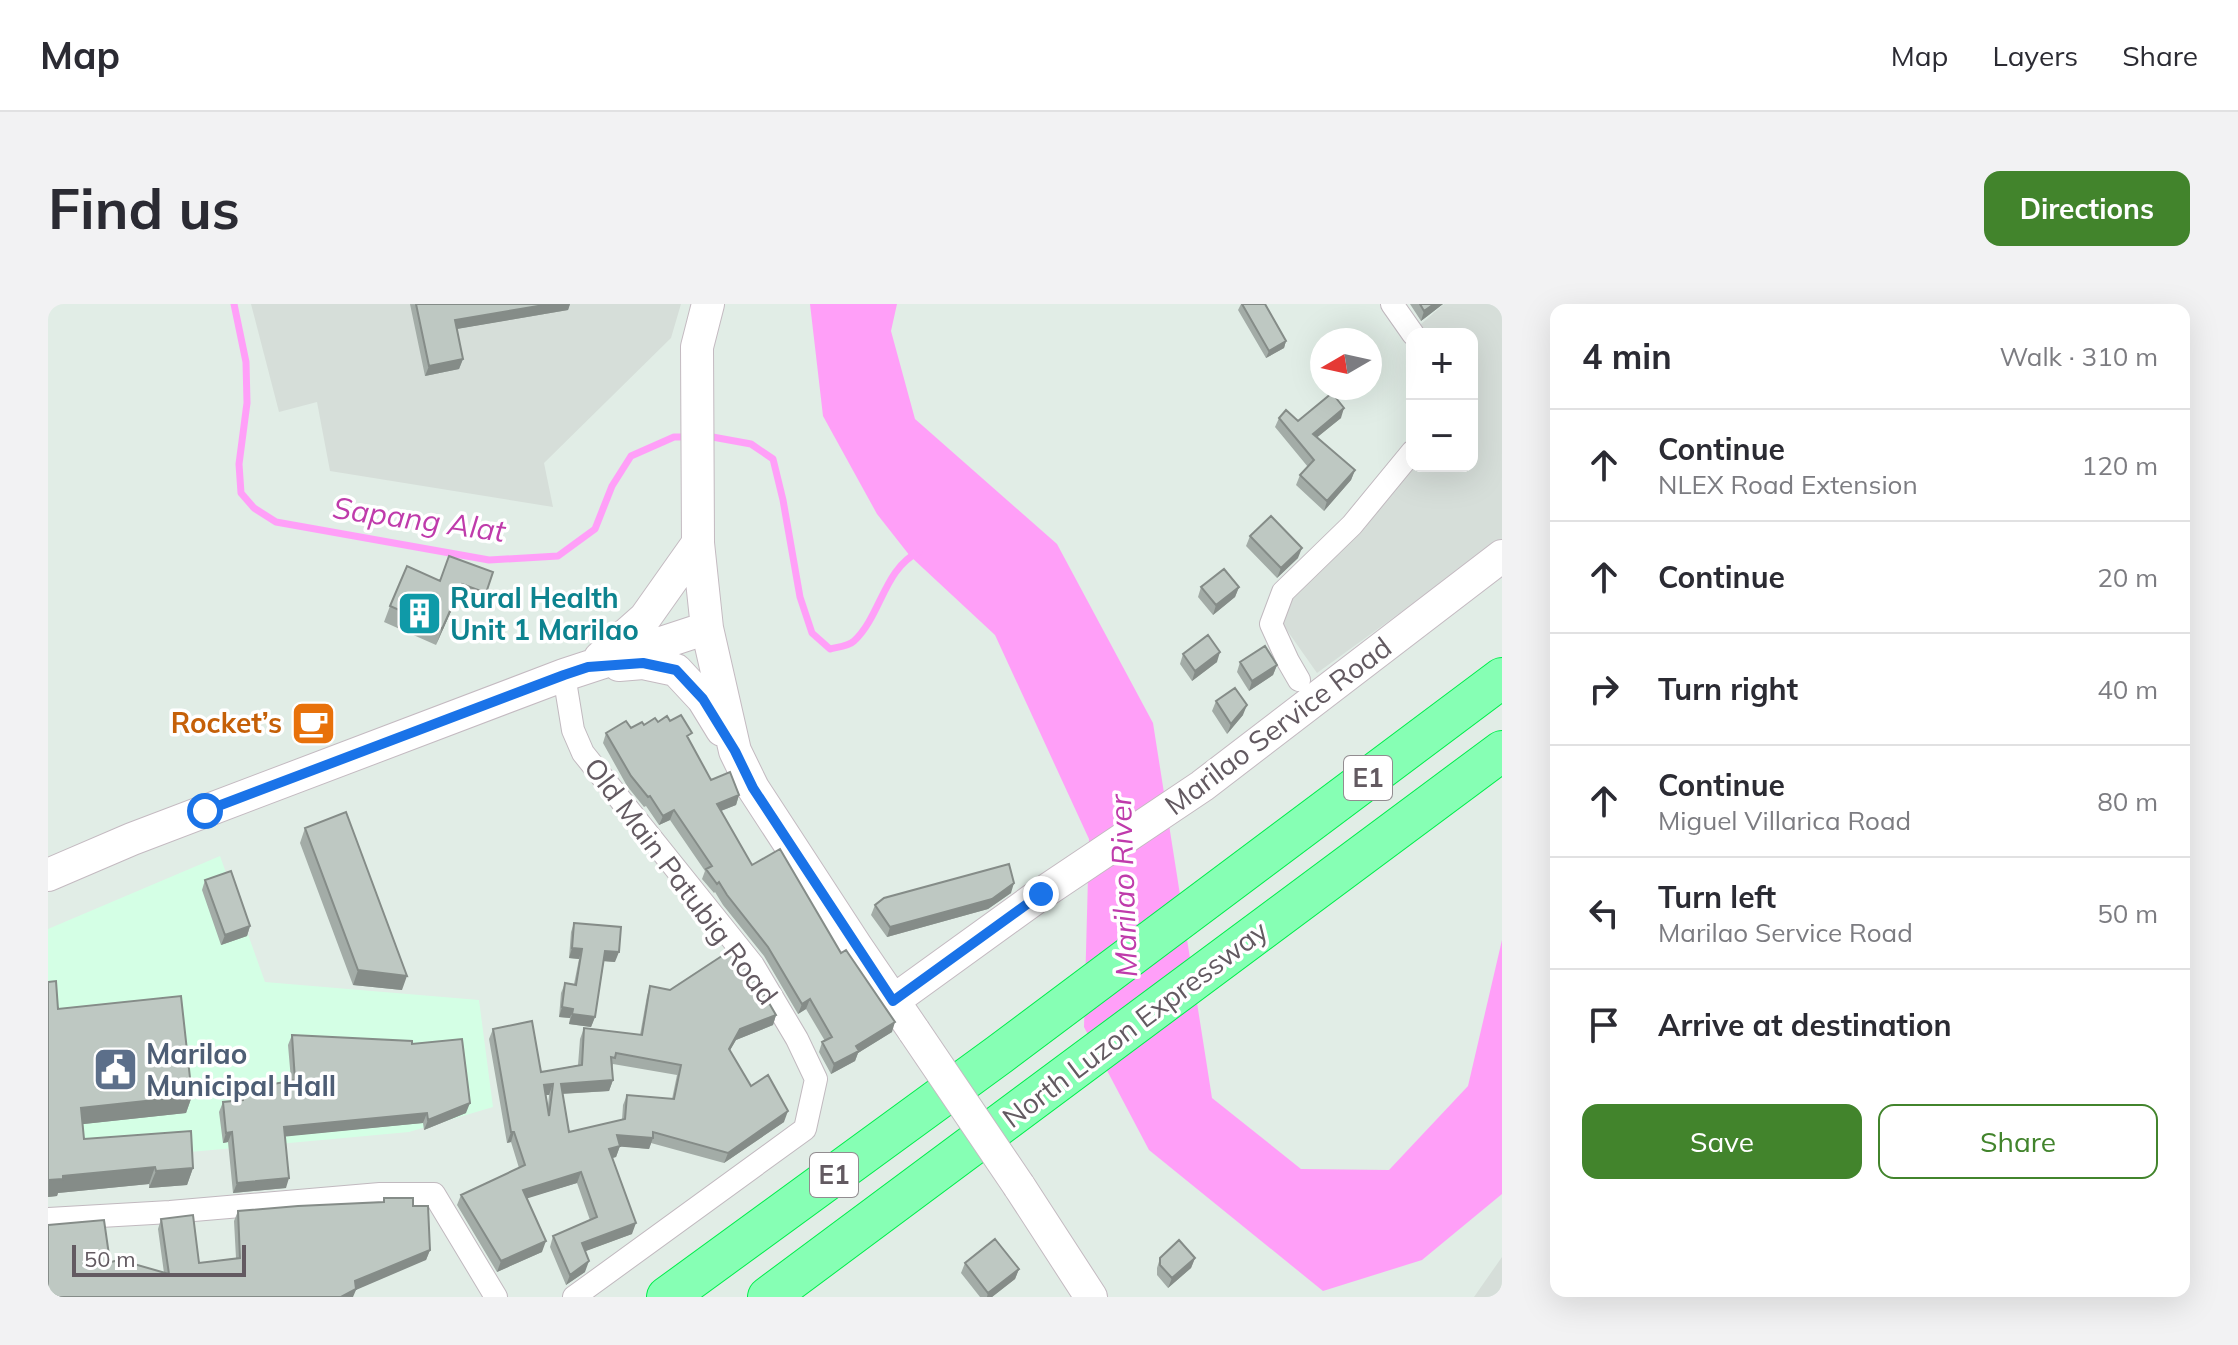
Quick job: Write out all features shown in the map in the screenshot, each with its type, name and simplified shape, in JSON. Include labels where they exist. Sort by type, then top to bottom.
[{"type":"highway","name":"North Luzon Expressway","points":[[667,1297],[1000,1054],[1502,678]]},
{"type":"highway","name":"North Luzon Expressway","points":[[768,1297],[1502,751]]},
{"type":"main road","points":[[708,304],[697,347],[698,543],[707,628],[735,751]]},
{"type":"main road","points":[[576,671],[611,650],[645,618],[698,543]]},
{"type":"main road","name":"Marilao Service Road","points":[[893,1001],[1041,894],[1202,786],[1502,556]]},
{"type":"main road","points":[[48,875],[176,822],[576,671],[707,628]]},
{"type":"main road","points":[[576,671],[643,663],[676,670],[703,699],[735,751],[753,788],[1091,1297]]},
{"type":"street","points":[[1392,304],[1409,328]]},
{"type":"street","points":[[1299,680],[1271,624],[1283,592],[1352,525],[1406,459]]},
{"type":"street","name":"Old Main Patubig Road","points":[[574,1297],[805,1129],[816,1079],[797,1039],[753,965],[583,753],[573,730],[576,671]]},
{"type":"street","points":[[48,1219],[380,1194],[434,1194],[496,1297]]},
{"type":"shaded area","points":[[251,304],[681,304],[671,338],[544,463],[553,507],[330,471],[317,402],[279,412]]},
{"type":"shaded area","points":[[1444,304],[1502,304],[1502,539],[1317,673],[1272,609],[1406,472],[1478,472],[1478,328],[1417,328]]},
{"type":"shaded area","points":[[220,856],[265,982],[479,1000],[493,1107],[409,1132],[48,1165],[48,929]]},
{"type":"shaded area","points":[[1502,1257],[1502,1297],[1474,1297]]},
{"type":"water","name":"Marilao River","points":[[810,304],[897,304],[891,331],[915,419],[1057,544],[1153,723],[1212,1098],[1301,1169],[1389,1170],[1468,1086],[1502,940],[1502,1194],[1422,1260],[1323,1291],[1149,1150],[1084,1027],[1089,839],[995,635],[910,556],[877,514],[823,416]]},
{"type":"building","points":[[416,304],[550,304],[455,320],[463,359],[429,366]]},
{"type":"building","points":[[1242,304],[1265,304],[1286,341],[1269,351]]},
{"type":"building","points":[[1420,304],[1434,304],[1424,311]]},
{"type":"building","points":[[1324,400],[1338,400],[1344,408],[1313,434],[1355,470],[1327,501],[1300,475],[1314,460],[1279,418],[1286,410],[1298,421]]},
{"type":"building","points":[[1271,516],[1302,548],[1281,568],[1250,536]]},
{"type":"building","points":[[449,556],[493,572],[486,593],[462,584],[442,629],[390,606],[407,566],[440,581]]},
{"type":"building","points":[[1224,569],[1239,587],[1216,605],[1201,587]]},
{"type":"building","points":[[1208,635],[1220,652],[1195,671],[1183,654]]},
{"type":"building","points":[[1265,646],[1277,665],[1252,681],[1240,662]]},
{"type":"building","points":[[1235,688],[1247,705],[1231,724],[1216,701]]},
{"type":"building","points":[[681,715],[692,733],[687,736],[711,780],[730,772],[739,795],[717,804],[752,865],[780,849],[841,953],[846,950],[895,1022],[856,1046],[859,1051],[834,1064],[822,1042],[832,1037],[810,999],[802,1004],[768,947],[706,869],[712,866],[674,810],[663,816],[631,776],[606,733],[626,721],[631,728],[655,718],[658,722],[667,716],[670,721]]},
{"type":"building","points":[[346,812],[407,976],[358,970],[305,828]]},
{"type":"building","points":[[1009,864],[1014,883],[992,899],[890,927],[875,905],[884,898]]},
{"type":"building","points":[[231,871],[250,926],[225,935],[205,880]]},
{"type":"building","points":[[574,923],[621,927],[619,952],[605,951],[595,1017],[572,1014],[573,1009],[562,1007],[565,983],[576,985],[582,949],[572,948]]},
{"type":"building","points":[[734,948],[776,1015],[740,1029],[729,1049],[751,1086],[768,1075],[788,1111],[728,1153],[653,1132],[653,1138],[617,1135],[620,1146],[609,1149],[636,1223],[582,1243],[589,1261],[570,1275],[553,1236],[597,1217],[581,1172],[523,1190],[546,1241],[501,1261],[461,1195],[525,1165],[514,1132],[511,1132],[493,1029],[532,1021],[541,1072],[582,1065],[584,1028],[642,1035],[650,986],[670,990]],"holes":[[[616,1053],[681,1065],[674,1099],[627,1095],[625,1119],[569,1132],[561,1084],[613,1080],[611,1057],[615,1058]],[[553,1084],[549,1116],[544,1085]]]},
{"type":"building","points":[[56,981],[58,1009],[181,996],[192,1096],[81,1108],[84,1139],[191,1131],[193,1168],[156,1171],[155,1167],[48,1180],[48,982]]},
{"type":"building","points":[[292,1035],[412,1041],[412,1044],[462,1039],[470,1103],[428,1120],[427,1113],[284,1127],[289,1178],[237,1183],[232,1132],[226,1133],[223,1102],[243,1100],[242,1090],[295,1080]]},
{"type":"building","points":[[384,1198],[413,1198],[413,1206],[428,1206],[430,1250],[355,1281],[356,1289],[341,1297],[48,1297],[48,1225],[104,1220],[110,1262],[120,1260],[169,1274],[161,1219],[193,1215],[199,1263],[240,1258],[238,1211],[384,1202]]},
{"type":"building","points":[[995,1239],[1019,1269],[988,1293],[965,1263]]},
{"type":"building","points":[[1179,1240],[1195,1258],[1172,1278],[1160,1265],[1160,1258]]},
{"type":"waterway","name":"Sapang Alat","points":[[234,304],[246,362],[247,403],[239,464],[241,493],[254,508],[276,522],[489,560],[558,556],[595,529],[612,486],[631,456],[674,437],[691,437]]},
{"type":"waterway","name":"Sapang Alat","points":[[707,436],[751,444],[773,459],[800,597],[812,633],[830,649],[854,641],[871,619],[898,569],[919,552]]},
{"type":"place","name":"Rural Health Unit 1 Marilao","points":[[419,614]]},
{"type":"place","name":"Rocket’s","points":[[313,723]]},
{"type":"place","name":"Marilao Municipal Hall","points":[[115,1070]]},
{"type":"route","points":[[205,811],[564,675],[588,667],[643,663],[676,670],[703,699],[735,751],[753,788],[893,1001],[1041,894]]}]
